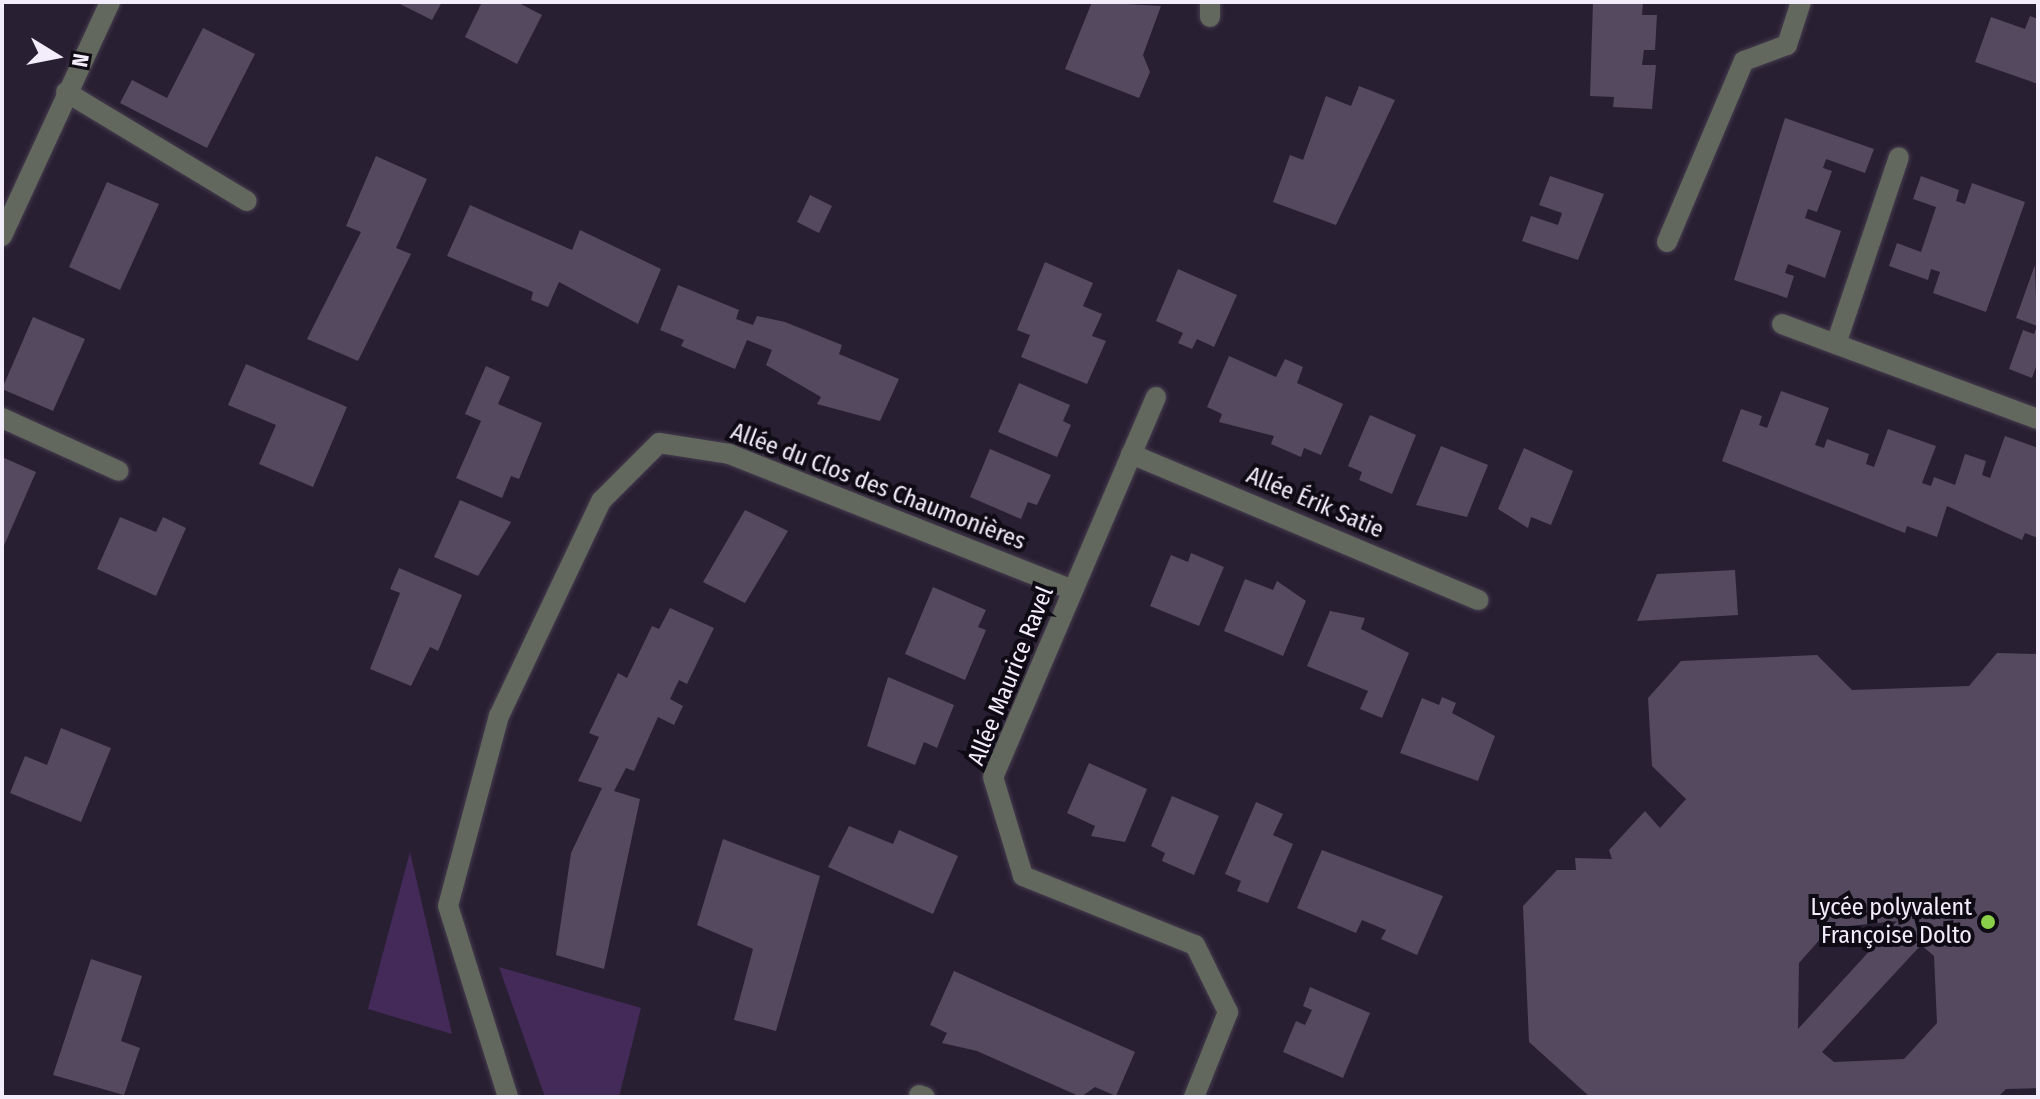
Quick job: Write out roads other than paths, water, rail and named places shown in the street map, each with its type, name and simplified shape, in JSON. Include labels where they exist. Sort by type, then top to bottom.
[{"type":"street","points":[[2,236],[110,2]]},
{"type":"street","points":[[1667,242],[1744,61],[1787,45],[1801,2]]},
{"type":"street","points":[[66,92],[247,201]]},
{"type":"street","points":[[1836,344],[1899,157]]},
{"type":"street","points":[[1782,324],[2038,419]]},
{"type":"street","name":"Allée Maurice Ravel","points":[[1156,397],[993,777],[1023,876],[1195,945],[1228,1012],[1194,1097]]},
{"type":"street","points":[[2,418],[119,471]]},
{"type":"street","name":"Allée du Clos des Chaumonières","points":[[508,1097],[448,906],[499,716],[601,501],[659,443],[729,454],[1073,590]]},
{"type":"street","name":"Allée Érik Satie","points":[[1131,454],[1479,600]]},
{"type":"place","name":"Lycée polyvalent Françoise Dolto","points":[[1988,922]]}]
